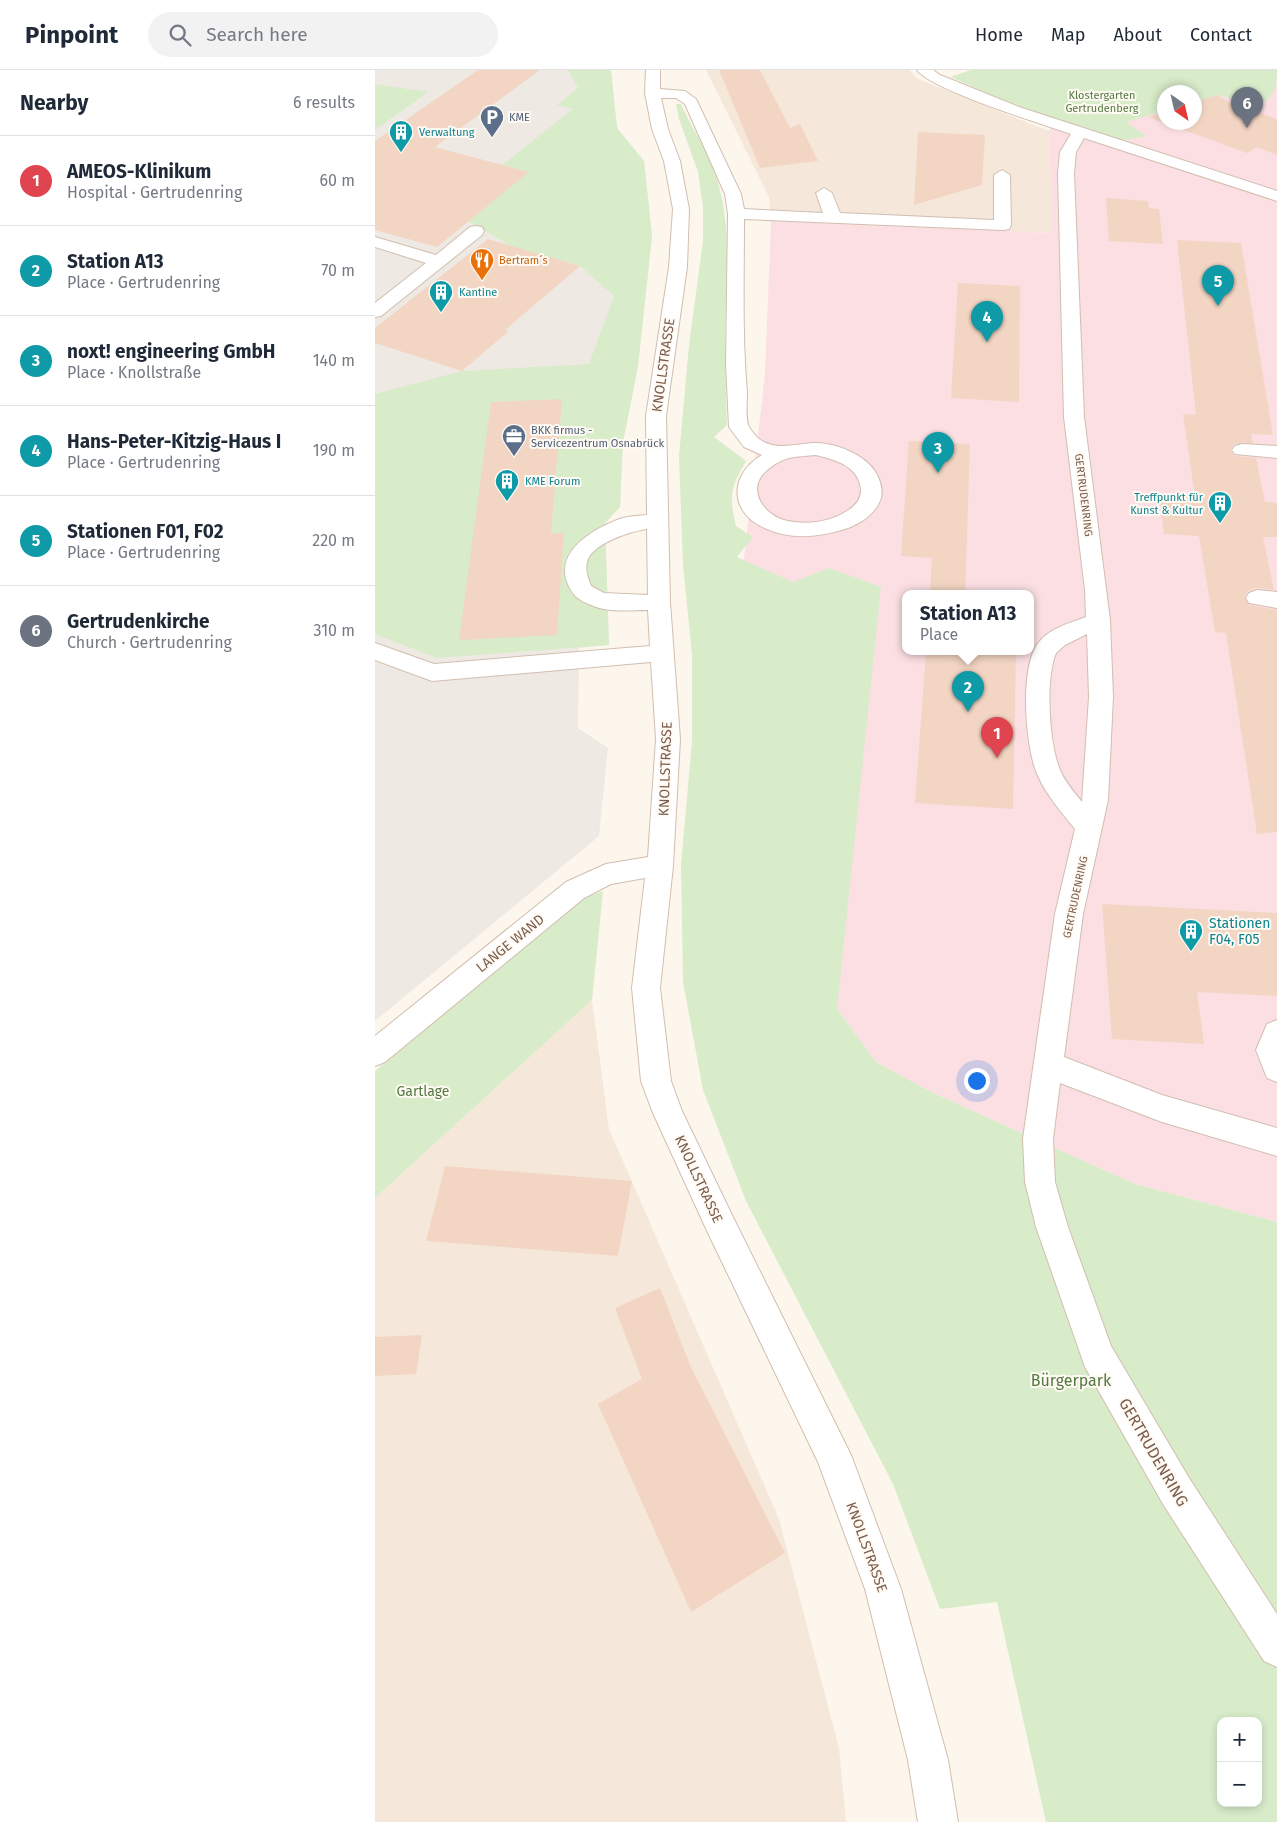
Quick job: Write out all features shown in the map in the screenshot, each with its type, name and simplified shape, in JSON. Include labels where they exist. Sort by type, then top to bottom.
[{"type":"street","name":"KNOLLSTRASSE","points":[[653,70],[651,93],[660,129],[672,161],[681,209],[678,267],[656,416],[659,602],[668,739],[660,866],[646,988],[656,1081],[668,1113],[719,1222],[833,1455],[883,1589],[928,1760],[937,1822]]},
{"type":"street","points":[[924,70],[935,78],[1014,110],[1277,196]]},
{"type":"street","points":[[651,93],[680,94],[691,102],[733,194],[736,214],[735,364],[739,427],[751,443],[779,454],[816,449],[839,453],[861,466],[871,479],[872,497],[862,512],[843,523],[826,528],[804,530],[769,521],[755,511],[747,498],[747,481],[757,466],[779,454]]},
{"type":"street","name":"GERTRUDENRING","points":[[1080,131],[1068,152],[1066,172],[1074,417],[1099,620],[1101,697],[1095,800],[1069,914],[1050,1065],[1038,1139],[1040,1182],[1052,1227],[1097,1354],[1176,1491],[1277,1648]]},
{"type":"street","points":[[736,214],[1003,225],[1002,176]]},
{"type":"street","points":[[824,193],[835,218]]},
{"type":"street","points":[[375,312],[476,231]]},
{"type":"street","points":[[375,242],[439,260]]},
{"type":"street","points":[[1242,450],[1277,452]]},
{"type":"street","points":[[657,520],[625,525],[592,543],[578,556],[575,573],[583,591],[599,600],[620,603],[659,602]]},
{"type":"street","points":[[1089,828],[1064,798],[1047,770],[1040,739],[1039,671],[1046,650],[1062,637],[1099,620]]},
{"type":"street","points":[[375,651],[432,673],[663,653]]},
{"type":"street","name":"LANGE WAND","points":[[375,1053],[575,890],[595,877],[617,870],[660,866]]},
{"type":"street","points":[[1277,1033],[1271,1050],[1277,1069]]},
{"type":"street","points":[[1050,1065],[1117,1094],[1181,1116],[1277,1142]]},
{"type":"shaded area","points":[[375,70],[611,70],[617,128],[644,161],[652,236],[638,366],[623,442],[620,507],[605,523],[609,645],[579,648],[578,728],[608,748],[599,836],[375,1021]]},
{"type":"shaded area","points":[[706,70],[909,70],[918,79],[1049,131],[1052,233],[771,221],[769,197]]},
{"type":"shaded area","points":[[971,70],[1277,70],[1277,1222],[1135,1184],[933,1093],[876,1062],[837,1009],[737,619],[765,374],[771,221],[1052,233],[1049,131],[1055,117],[1004,101],[951,77]]},
{"type":"shaded area","points":[[592,1000],[609,1129],[779,1519],[839,1748],[846,1822],[375,1822],[375,1198]]},
{"type":"green space","points":[[568,70],[611,70],[617,128],[644,161],[652,236],[638,366],[623,442],[620,507],[605,523],[609,645],[437,658],[375,634],[375,394],[462,371],[589,364],[614,296],[580,266],[511,246],[468,221],[529,172],[502,165],[573,109],[557,105],[578,88]]},
{"type":"green space","name":"Klostergarten Gertrudenberg","points":[[971,70],[1277,70],[1275,89],[1262,104],[1247,98],[1240,101],[1217,95],[1202,100],[1202,85],[1157,85],[1157,113],[1126,122],[1146,136],[1122,141],[1004,101],[951,77]]},
{"type":"green space","points":[[375,84],[428,92],[375,130]]},
{"type":"green space","name":"Bürgerpark","points":[[676,104],[681,104],[710,159],[722,198],[725,218],[727,238],[725,371],[727,425],[714,437],[746,461],[732,492],[732,507],[736,526],[753,537],[737,557],[793,582],[829,568],[881,587],[837,1009],[876,1062],[933,1093],[1135,1184],[1277,1222],[1277,1822],[1046,1822],[997,1602],[940,1609],[893,1484],[746,1201],[703,1090],[683,982],[681,865],[692,741],[692,655],[683,565],[679,456],[689,345],[703,241],[703,208],[698,172],[679,119]]},
{"type":"green space","name":"Gartlage","points":[[603,891],[592,1000],[375,1198],[375,1071],[579,900]]},
{"type":"building","name":"Verwaltung","points":[[478,70],[540,70],[435,147],[529,172],[437,247],[375,230],[375,141]]},
{"type":"building","points":[[719,70],[760,70],[790,128],[800,124],[818,161],[760,168]]},
{"type":"building","points":[[1217,95],[1252,116],[1258,112],[1277,119],[1277,155],[1256,147],[1247,153],[1184,130],[1202,130],[1202,100]]},
{"type":"building","points":[[1157,114],[1157,120],[1148,117]]},
{"type":"building","points":[[918,132],[985,135],[982,185],[914,205]]},
{"type":"building","points":[[1106,198],[1148,201],[1149,208],[1159,209],[1163,244],[1109,241]]},
{"type":"building","name":"Kantine","points":[[488,239],[580,266],[505,330],[509,331],[462,371],[375,343],[375,328]]},
{"type":"building","points":[[1177,240],[1241,243],[1273,435],[1251,434],[1253,443],[1234,444],[1230,450],[1235,456],[1256,458],[1265,502],[1277,503],[1277,537],[1263,537],[1274,590],[1256,588],[1248,591],[1244,597],[1249,605],[1277,610],[1277,832],[1257,834],[1226,633],[1215,632],[1199,536],[1164,534],[1159,495],[1195,496],[1183,414],[1196,415]]},
{"type":"building","points":[[958,283],[1020,286],[1019,402],[951,398]]},
{"type":"building","name":"KME Forum","points":[[562,399],[551,533],[564,533],[557,635],[459,640],[491,402]]},
{"type":"building","points":[[909,441],[970,444],[965,590],[930,590],[932,558],[901,556]]},
{"type":"building","points":[[926,655],[1016,655],[1013,809],[915,803]]},
{"type":"building","name":"Stationen F04, F05","points":[[1102,904],[1277,913],[1277,996],[1197,992],[1204,1044],[1112,1039]]},
{"type":"building","points":[[445,1166],[632,1181],[618,1256],[426,1241]]},
{"type":"building","points":[[660,1288],[690,1365],[785,1553],[691,1612],[598,1404],[642,1379],[615,1308]]},
{"type":"building","points":[[422,1335],[416,1374],[375,1376],[375,1337]]},
{"type":"place","name":"Gertrudenkirche","points":[[1247,128]]},
{"type":"place","name":"KME","points":[[492,138]]},
{"type":"place","name":"Verwaltung","points":[[401,153]]},
{"type":"place","name":"Bertram´s","points":[[482,281]]},
{"type":"place","name":"Stationen F01, F02","points":[[1218,306]]},
{"type":"place","name":"Kantine","points":[[441,313]]},
{"type":"place","name":"Hans-Peter-Kitzig-Haus I","points":[[987,342]]},
{"type":"place","name":"BKK firmus - Servicezentrum Osnabrück","points":[[514,457]]},
{"type":"place","name":"noxt! engineering GmbH","points":[[938,473]]},
{"type":"place","name":"KME Forum","points":[[507,502]]},
{"type":"place","name":"Treffpunkt für Kunst & Kultur","points":[[1220,524]]},
{"type":"place","name":"Station A13","points":[[968,712]]},
{"type":"place","name":"AMEOS-Klinikum","points":[[997,758]]},
{"type":"place","name":"Stationen F04, F05","points":[[1191,952]]}]
